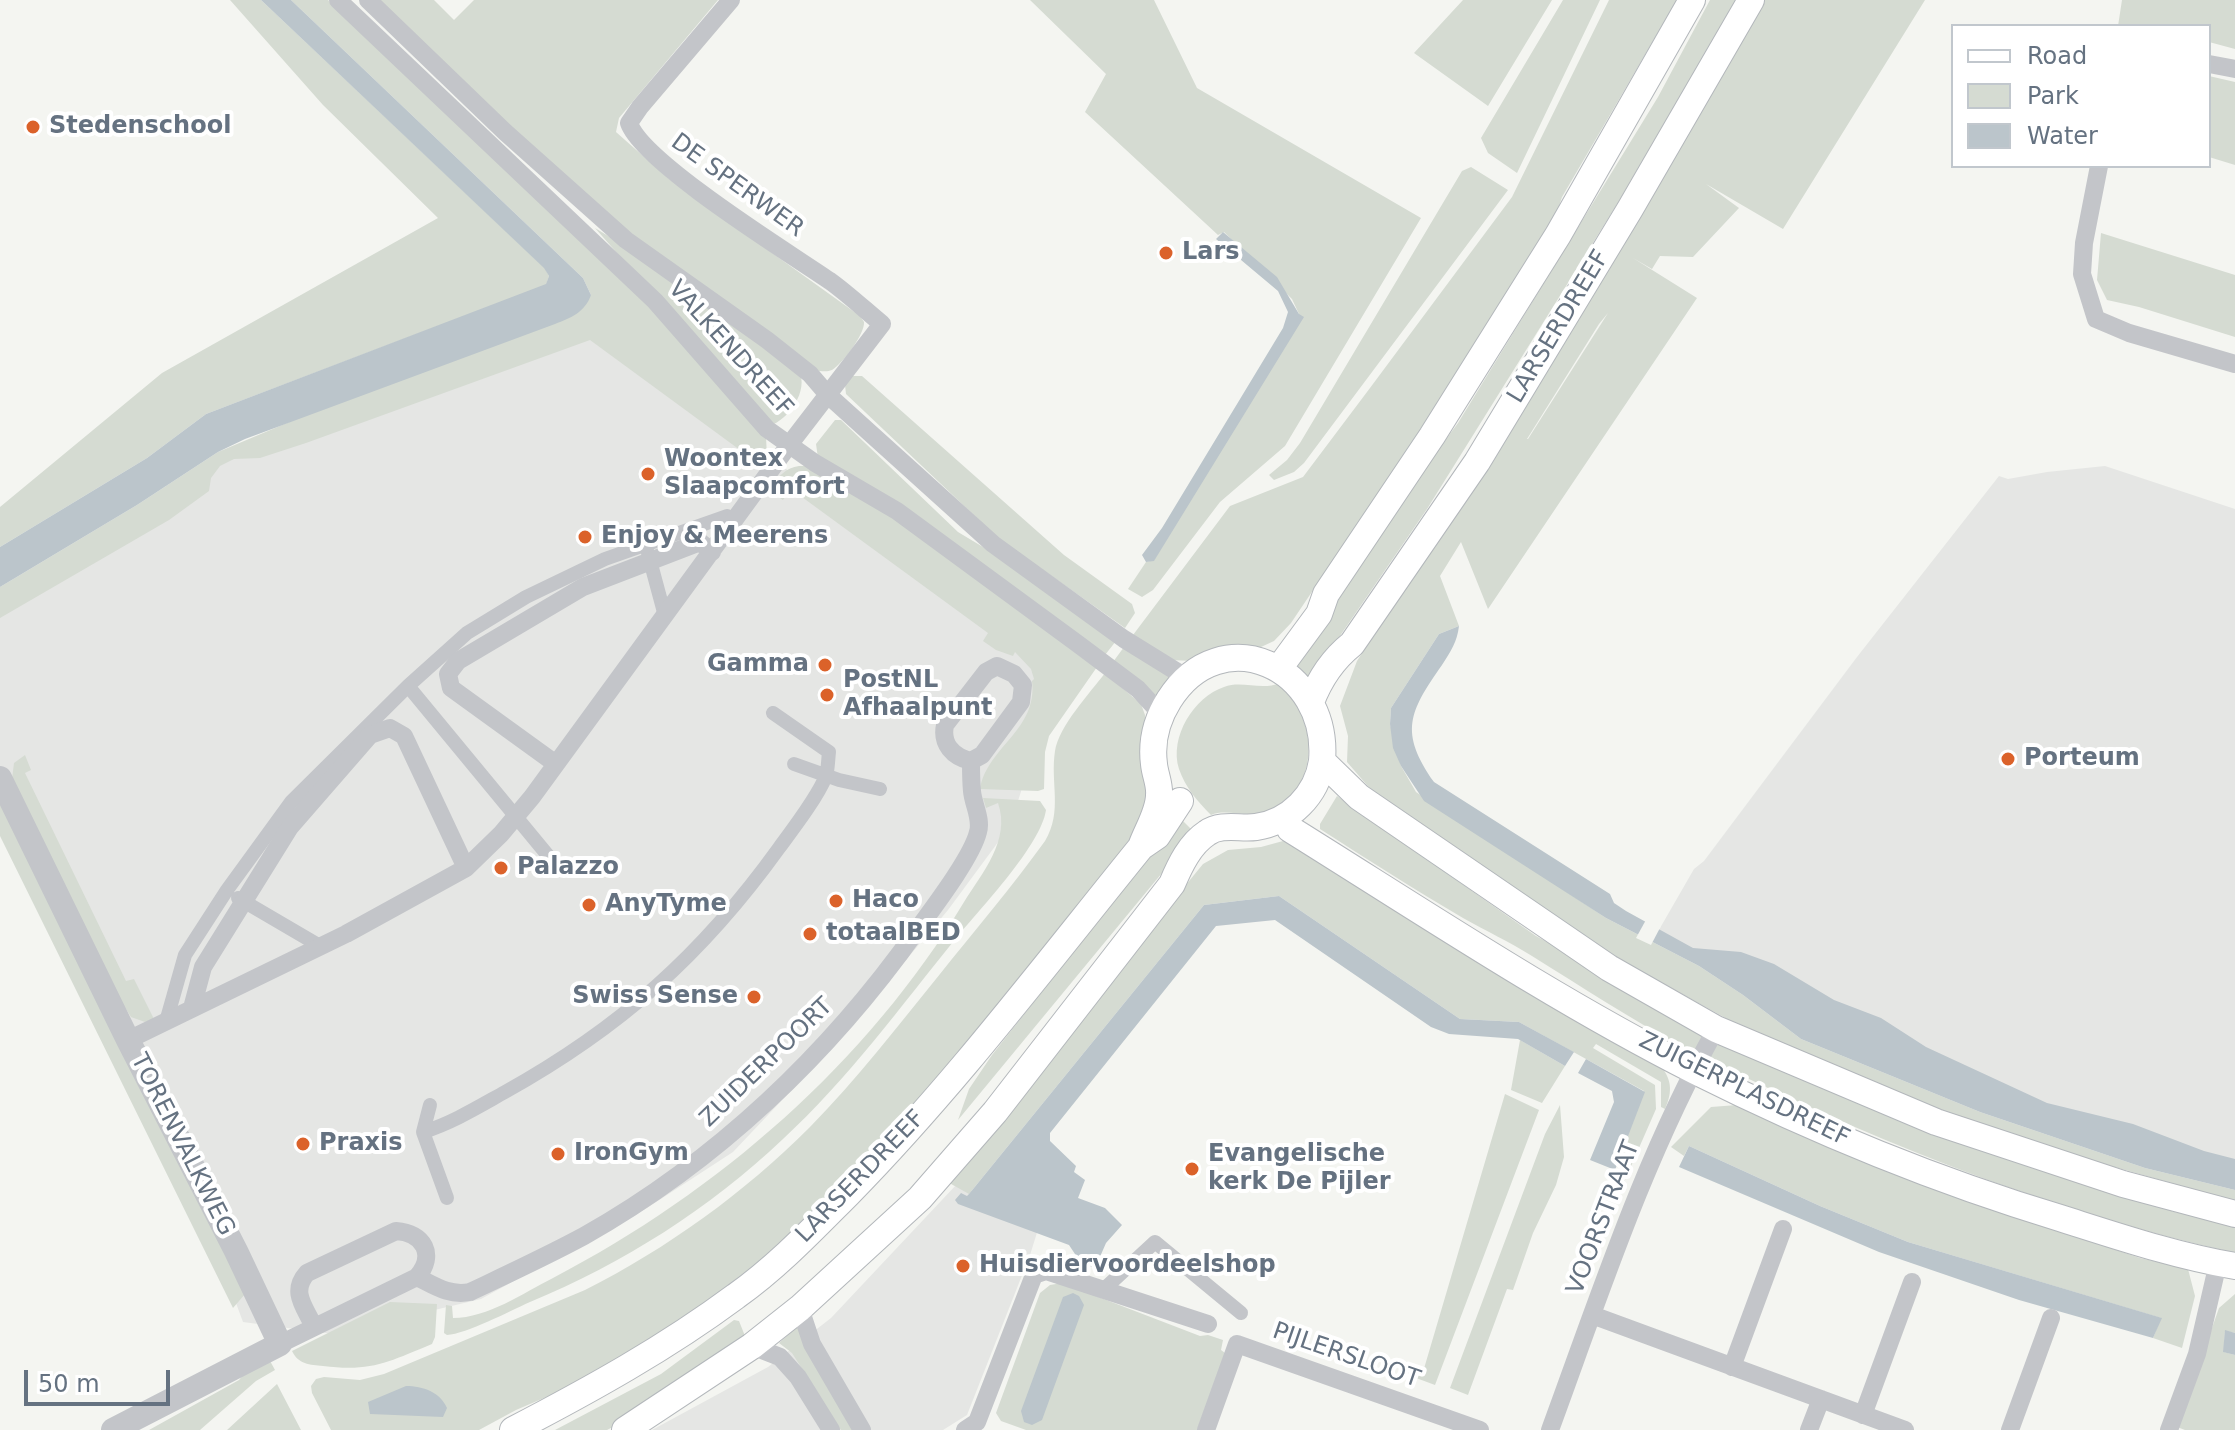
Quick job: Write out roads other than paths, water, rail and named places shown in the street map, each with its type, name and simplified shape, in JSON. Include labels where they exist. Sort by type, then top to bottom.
[{"type":"main road","name":"LARSERDREEF","points":[[1270,664],[1319,614],[1326,594],[1432,436],[1558,235],[1692,0]]},
{"type":"main road","name":"LARSERDREEF","points":[[1320,702],[1346,665],[1352,644],[1485,448],[1622,223],[1751,0]]},
{"type":"main road","points":[[1249,659],[1270,664],[1320,702],[1335,744],[1318,804],[1290,829],[1255,841],[1217,835],[1170,799],[1165,754],[1166,719],[1177,689],[1203,668],[1222,661],[1249,659]]},
{"type":"main road","points":[[1166,719],[1206,681],[1229,672],[1263,672],[1270,664]]},
{"type":"main road","points":[[1217,835],[1219,828],[1255,827],[1283,819],[1312,790],[1327,766]]},
{"type":"main road","name":"ZUIGERPLASDREEF","points":[[1327,766],[1359,797],[1609,968],[1716,1029],[1936,1122],[2123,1184],[2235,1214]]},
{"type":"main road","name":"LARSERDREEF","points":[[513,1430],[614,1377],[701,1320],[738,1295],[807,1235],[949,1083],[1141,847],[1157,836],[1170,799]]},
{"type":"main road","name":"ZUIGERPLASDREEF","points":[[1290,829],[1553,992],[1693,1070],[1790,1116],[1993,1197],[2227,1265]]},
{"type":"main road","name":"LARSERDREEF","points":[[625,1430],[752,1346],[800,1308],[920,1198],[986,1123],[1172,884],[1181,862],[1217,835]]},
{"type":"street","name":"VALKENDREEF","points":[[338,0],[490,147],[596,242],[655,301],[767,429],[897,511],[1138,689],[1166,719]]},
{"type":"street","name":"VALKENDREEF","points":[[368,0],[505,132],[626,240],[810,374],[828,395],[993,544],[1124,639],[1187,678]]},
{"type":"street","name":"DE SPERWER","points":[[731,0],[629,123],[632,134],[645,148],[833,283],[882,324],[828,395]]},
{"type":"street","points":[[2211,64],[2235,69]]},
{"type":"street","points":[[2099,168],[2084,243],[2082,274],[2096,319],[2129,333],[2235,364]]},
{"type":"street","points":[[128,1040],[320,946],[466,868],[517,816],[828,395]]},
{"type":"street","points":[[556,764],[451,688],[448,674],[458,661],[648,552],[727,516],[735,520]]},
{"type":"street","points":[[192,1008],[203,967],[235,896],[291,802],[408,686],[467,633],[526,597],[605,559],[700,542],[712,552]]},
{"type":"street","points":[[648,552],[665,616]]},
{"type":"street","points":[[997,666],[1014,674],[1023,685],[1021,702],[982,755],[971,761],[961,758],[946,745],[943,736],[945,725],[986,672],[997,666]]},
{"type":"street","points":[[408,686],[550,858]]},
{"type":"street","points":[[423,1132],[446,1125],[550,1067],[633,1008],[702,945],[753,884],[826,775],[829,752],[773,713]]},
{"type":"street","points":[[166,1022],[185,955],[370,735],[390,728],[404,736],[466,868]]},
{"type":"street","name":"ZUIDERPOORT","points":[[417,1277],[442,1290],[459,1294],[470,1292],[546,1256],[655,1191],[758,1111],[860,1007],[926,918],[968,852],[979,832],[972,794],[971,761]]},
{"type":"street","points":[[794,764],[880,789]]},
{"type":"street","name":"TORENVALKWEG","points":[[0,778],[280,1344]]},
{"type":"street","points":[[235,896],[320,946]]},
{"type":"street","name":"VOORSTRAAT","points":[[1550,1430],[1646,1169],[1716,1029]]},
{"type":"street","points":[[430,1105],[423,1132],[447,1198]]},
{"type":"street","points":[[1732,1367],[1783,1229]]},
{"type":"street","points":[[113,1430],[417,1277],[426,1260],[426,1251],[420,1239],[409,1232],[396,1231],[307,1273],[299,1282],[298,1290],[314,1327]]},
{"type":"street","points":[[1103,1290],[1155,1242],[1241,1313]]},
{"type":"street","points":[[2169,1430],[2227,1265]]},
{"type":"street","points":[[971,1426],[1034,1275],[1046,1271],[1208,1324]]},
{"type":"street","points":[[1863,1415],[1912,1282]]},
{"type":"street","points":[[800,1308],[812,1344],[862,1430]]},
{"type":"street","points":[[1592,1315],[1905,1430]]},
{"type":"street","points":[[2010,1430],[2051,1318]]},
{"type":"street","name":"PIJLERSLOOT","points":[[1206,1430],[1237,1344],[1480,1430]]},
{"type":"street","points":[[752,1346],[780,1357],[798,1377],[831,1430]]},
{"type":"street","points":[[1809,1430],[1821,1399]]},
{"type":"water","points":[[261,0],[291,0],[583,278],[591,295],[577,314],[561,322],[245,439],[218,452],[137,505],[0,587],[0,547],[147,458],[206,414],[546,284],[549,276],[544,268]]},
{"type":"water","points":[[1223,232],[1277,277],[1299,314],[1304,317],[1154,561],[1146,562],[1142,555],[1162,528],[1283,328],[1288,312],[1278,291],[1216,239]]},
{"type":"water","points":[[1459,626],[1453,646],[1422,696],[1412,722],[1416,749],[1434,782],[1610,894],[1614,903],[1626,911],[1693,948],[1741,952],[1774,964],[1834,1000],[1881,1018],[1926,1047],[2047,1103],[2133,1124],[2204,1151],[2235,1159],[2235,1190],[2145,1168],[1980,1112],[1801,1039],[1699,966],[1606,918],[1424,801],[1393,748],[1391,708],[1439,634]]},
{"type":"water","points":[[1279,896],[1460,1019],[1519,1022],[1574,1052],[1565,1066],[1518,1039],[1449,1034],[1431,1027],[1275,920],[1216,926],[1050,1133],[1050,1141],[1076,1166],[1074,1172],[1085,1180],[1078,1198],[1105,1208],[1122,1225],[1106,1243],[1096,1266],[1081,1263],[1069,1245],[958,1204],[955,1200],[961,1193],[969,1194],[1204,905]]},
{"type":"water","points":[[1586,1059],[1645,1092],[1615,1170],[1590,1160],[1614,1102],[1612,1091],[1578,1073]]},
{"type":"water","points":[[1689,1146],[1908,1242],[2162,1318],[2153,1338],[2019,1300],[1879,1252],[1679,1167]]},
{"type":"water","points":[[1073,1293],[1084,1305],[1042,1420],[1032,1425],[1024,1422],[1021,1411],[1063,1297]]},
{"type":"water","points":[[2225,1330],[2235,1333],[2235,1355],[2223,1352]]},
{"type":"water","points":[[406,1386],[425,1389],[440,1398],[447,1408],[443,1417],[370,1414],[368,1402]]},
{"type":"place","name":"Stedenschool","points":[[33,127]]},
{"type":"place","name":"Lars","points":[[1166,253]]},
{"type":"place","name":"Woontex Slaapcomfort","points":[[648,474]]},
{"type":"place","name":"Enjoy & Meerens","points":[[585,537]]},
{"type":"place","name":"Gamma","points":[[825,665]]},
{"type":"place","name":"PostNL Afhaalpunt","points":[[827,695]]},
{"type":"place","name":"Porteum","points":[[2008,759]]},
{"type":"place","name":"Palazzo","points":[[501,868]]},
{"type":"place","name":"Haco","points":[[836,901]]},
{"type":"place","name":"AnyTyme","points":[[589,905]]},
{"type":"place","name":"totaalBED","points":[[810,934]]},
{"type":"place","name":"Swiss Sense","points":[[754,997]]},
{"type":"place","name":"Praxis","points":[[303,1144]]},
{"type":"place","name":"IronGym","points":[[558,1154]]},
{"type":"place","name":"Evangelische kerk De Pijler","points":[[1192,1169]]},
{"type":"place","name":"Huisdiervoordeelshop","points":[[963,1266]]}]
